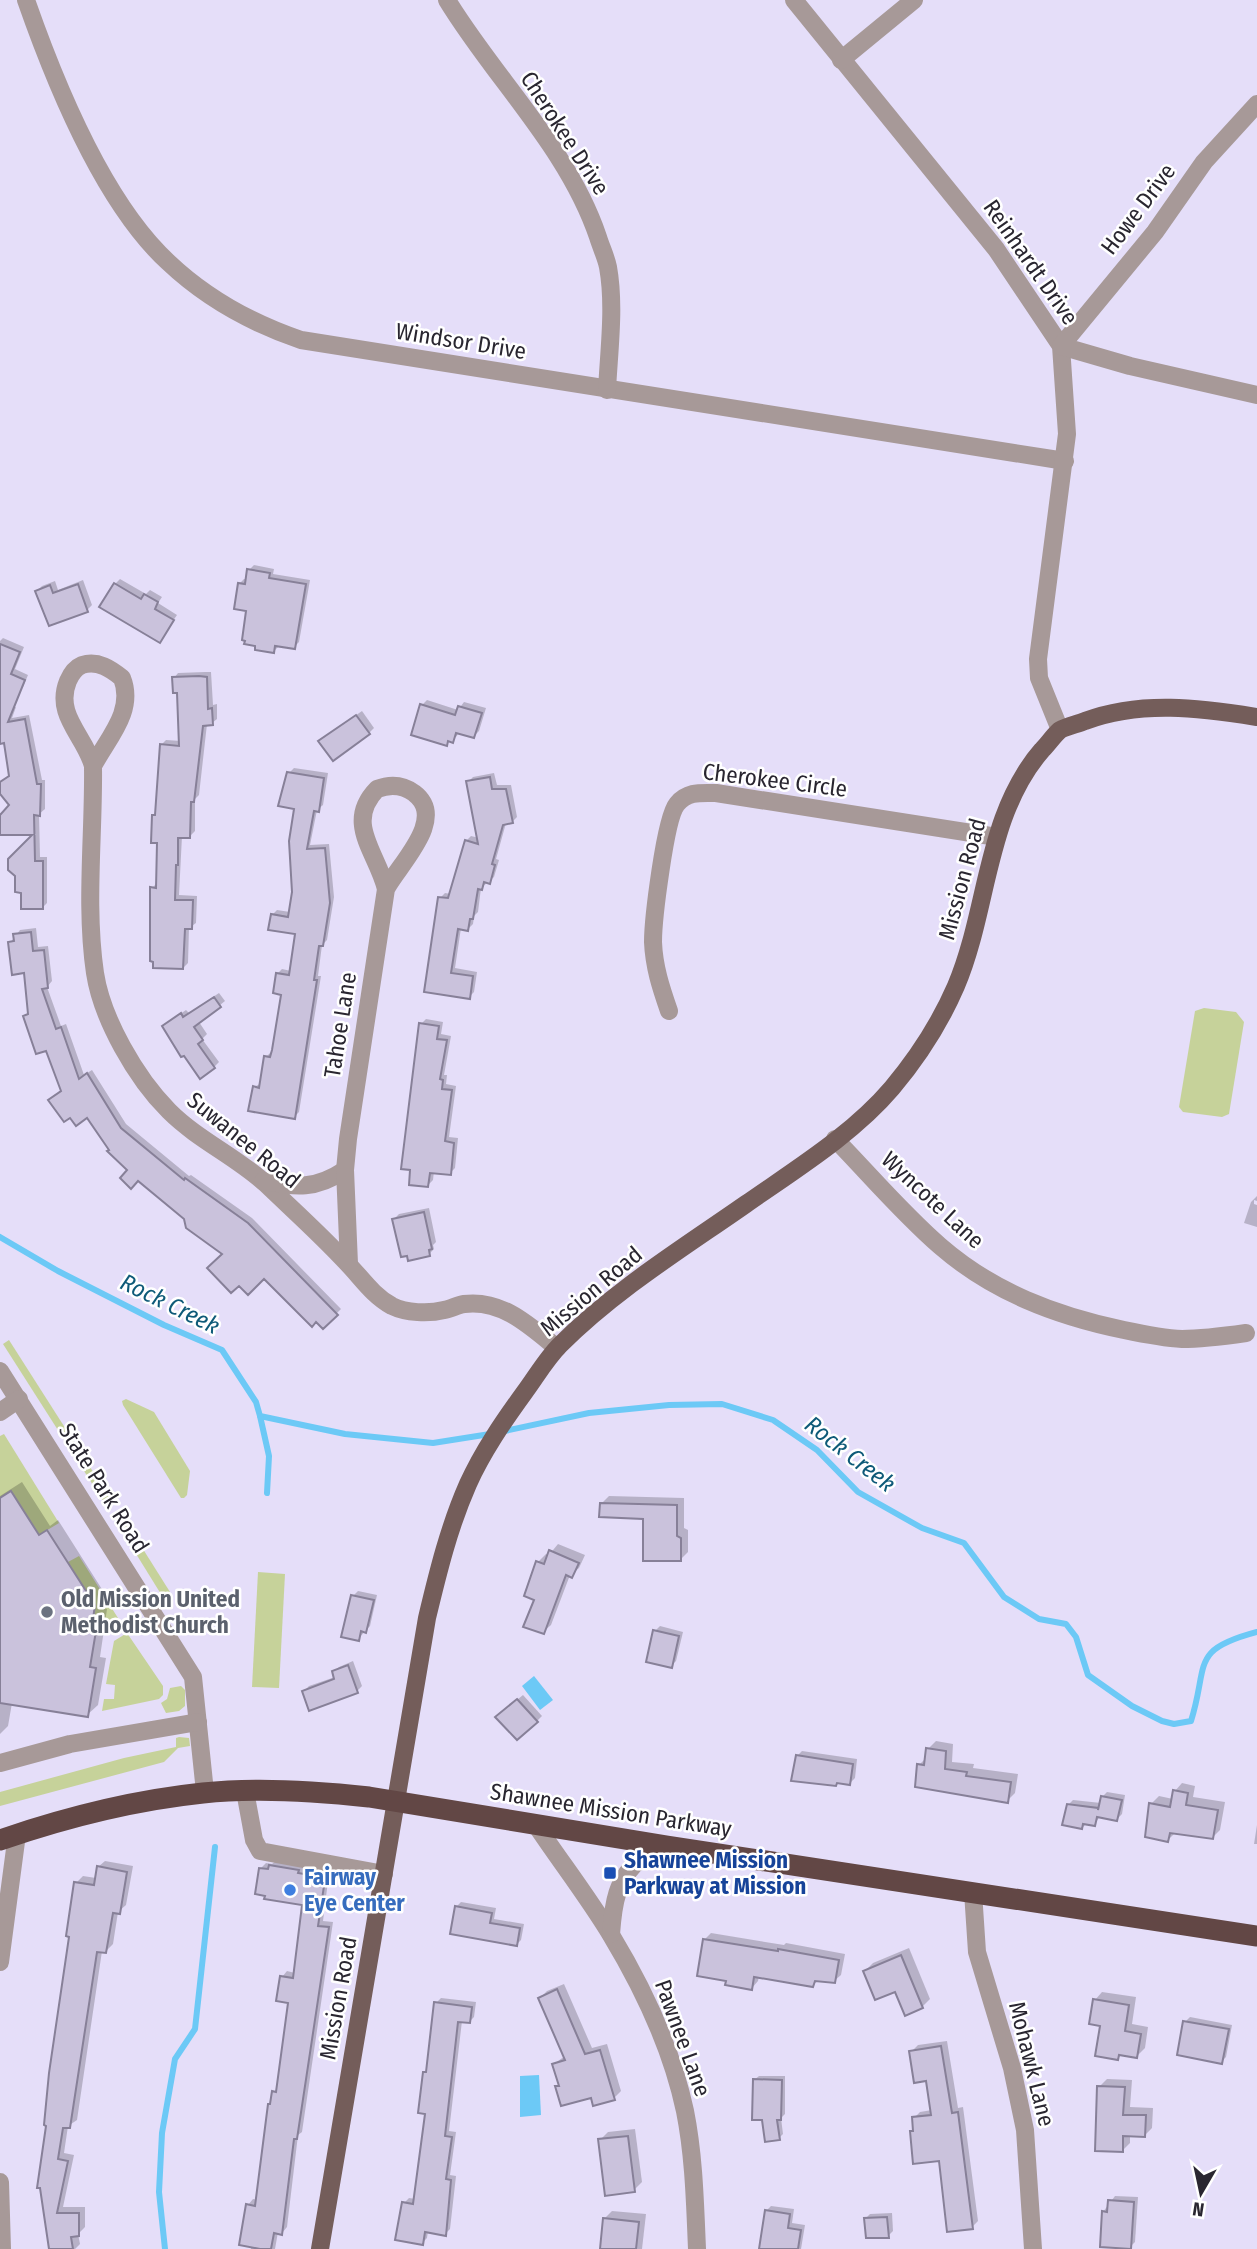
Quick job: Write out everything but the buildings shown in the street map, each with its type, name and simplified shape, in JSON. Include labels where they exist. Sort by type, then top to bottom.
[{"type":"highway","name":"Shawnee Mission Parkway","points":[[9,1837],[136,1803],[205,1792],[333,1793],[1257,1936]]},
{"type":"main road","name":"Mission Road","points":[[320,2249],[427,1618],[444,1549],[462,1500],[495,1434],[552,1354],[614,1297],[835,1139],[874,1107],[892,1088],[921,1050],[956,985],[971,942],[997,837],[1014,792],[1029,765],[1060,730],[1099,716],[1142,708],[1185,708],[1257,717]]},
{"type":"street","name":"Windsor Drive","points":[[26,0],[45,54],[79,130],[139,231],[167,261],[197,286],[229,309],[267,328],[301,340],[1065,461]]},
{"type":"street","name":"Cherokee Drive","points":[[447,0],[549,145],[578,190],[594,225],[608,266],[610,286],[607,390]]},
{"type":"street","name":"Reinhardt Drive","points":[[794,0],[996,249],[1060,346],[1067,434],[1038,659],[1039,678],[1060,730]]},
{"type":"street","points":[[841,60],[914,0]]},
{"type":"street","name":"Howe Drive","points":[[1060,346],[1155,232],[1204,162],[1257,104]]},
{"type":"street","points":[[1060,346],[1130,366],[1257,395]]},
{"type":"street","name":"Suwanee Road","points":[[93,766],[118,725],[127,699],[122,678],[104,666],[92,663],[77,668],[71,675],[63,694],[63,703],[66,714],[89,752],[93,766],[91,934],[97,982],[110,1021],[128,1056],[152,1092],[192,1132],[263,1181],[349,1264],[368,1289],[393,1306],[414,1311],[441,1311],[464,1304],[489,1305],[517,1315],[552,1354]]},
{"type":"street","name":"Tahoe Lane","points":[[349,1264],[345,1170],[351,1109],[386,888],[414,849],[422,834],[425,820],[422,802],[406,789],[396,786],[377,789],[363,810],[363,833],[382,872],[386,888]]},
{"type":"street","name":"Cherokee Circle","points":[[669,1011],[657,976],[653,942],[668,832],[676,805],[691,793],[716,793],[997,837]]},
{"type":"street","name":"Wyncote Lane","points":[[835,1139],[920,1228],[979,1275],[1005,1291],[1087,1323],[1162,1338],[1184,1339],[1246,1333]]},
{"type":"street","points":[[263,1181],[312,1186],[330,1180],[345,1170]]},
{"type":"street","name":"State Park Road","points":[[0,1371],[194,1676],[205,1792]]},
{"type":"street","points":[[0,1412],[19,1399]]},
{"type":"street","points":[[0,1763],[70,1744],[198,1722]]},
{"type":"street","points":[[246,1791],[254,1840],[260,1851],[384,1874]]},
{"type":"street","name":"Pawnee Lane","points":[[536,1825],[611,1934],[643,1995],[672,2066],[682,2100],[691,2159],[697,2249]]},
{"type":"street","points":[[0,1962],[9,1837]]},
{"type":"street","points":[[611,1934],[613,1902],[621,1884],[641,1859],[667,1846]]},
{"type":"street","name":"Mohawk Lane","points":[[973,1892],[977,1952],[1012,2068],[1026,2130],[1033,2249]]},
{"type":"street","points":[[0,2182],[2,2249]]},
{"type":"green space","points":[[1204,1008],[1236,1012],[1244,1022],[1229,1114],[1222,1117],[1183,1112],[1179,1107],[1195,1011]]},
{"type":"green space","points":[[9,1340],[113,1503],[107,1507],[3,1344]]},
{"type":"green space","points":[[126,1399],[154,1412],[190,1471],[187,1495],[184,1498],[181,1498],[123,1405],[122,1401]]},
{"type":"green space","points":[[4,1434],[59,1523],[39,1535],[0,1498],[0,1436]]},
{"type":"green space","points":[[119,1511],[170,1592],[164,1599],[112,1515]]},
{"type":"green space","points":[[79,1556],[123,1626],[114,1632],[96,1629],[98,1620],[93,1619],[95,1605],[68,1562]]},
{"type":"green space","points":[[258,1572],[285,1574],[279,1688],[252,1687]]},
{"type":"green space","points":[[127,1633],[163,1686],[163,1695],[159,1699],[102,1711],[104,1699],[114,1699],[115,1685],[106,1684],[114,1641]]},
{"type":"green space","points":[[181,1686],[185,1690],[185,1706],[179,1711],[166,1713],[161,1703],[167,1699],[170,1688]]},
{"type":"green space","points":[[176,1738],[189,1738],[190,1746],[178,1748],[164,1762],[0,1806],[0,1792],[124,1758],[176,1747]]},
{"type":"water","points":[[534,1676],[553,1700],[540,1710],[522,1686]]},
{"type":"water","points":[[539,2075],[541,2115],[520,2117],[520,2076]]},
{"type":"waterway","name":"Rock Creek","points":[[0,1237],[58,1271],[164,1325],[222,1350],[256,1402],[260,1416],[345,1434],[433,1443],[490,1434]]},
{"type":"waterway","name":"Rock Creek","points":[[500,1432],[589,1413],[669,1405],[722,1404],[773,1420],[817,1450],[858,1492],[922,1528],[964,1543],[1004,1597],[1039,1619],[1066,1624],[1076,1637],[1088,1675],[1132,1706],[1162,1721],[1174,1724],[1191,1721],[1205,1662],[1211,1653],[1221,1645],[1257,1632]]},
{"type":"waterway","points":[[260,1416],[269,1456],[267,1493]]},
{"type":"waterway","points":[[165,2249],[159,2192],[162,2133],[175,2059],[195,2029],[215,1847]]},
{"type":"place","name":"Old Mission United Methodist Church","points":[[47,1612]]},
{"type":"place","name":"Shawnee Mission Parkway at Mission","points":[[610,1873]]},
{"type":"place","name":"Fairway Eye Center","points":[[290,1890]]}]
